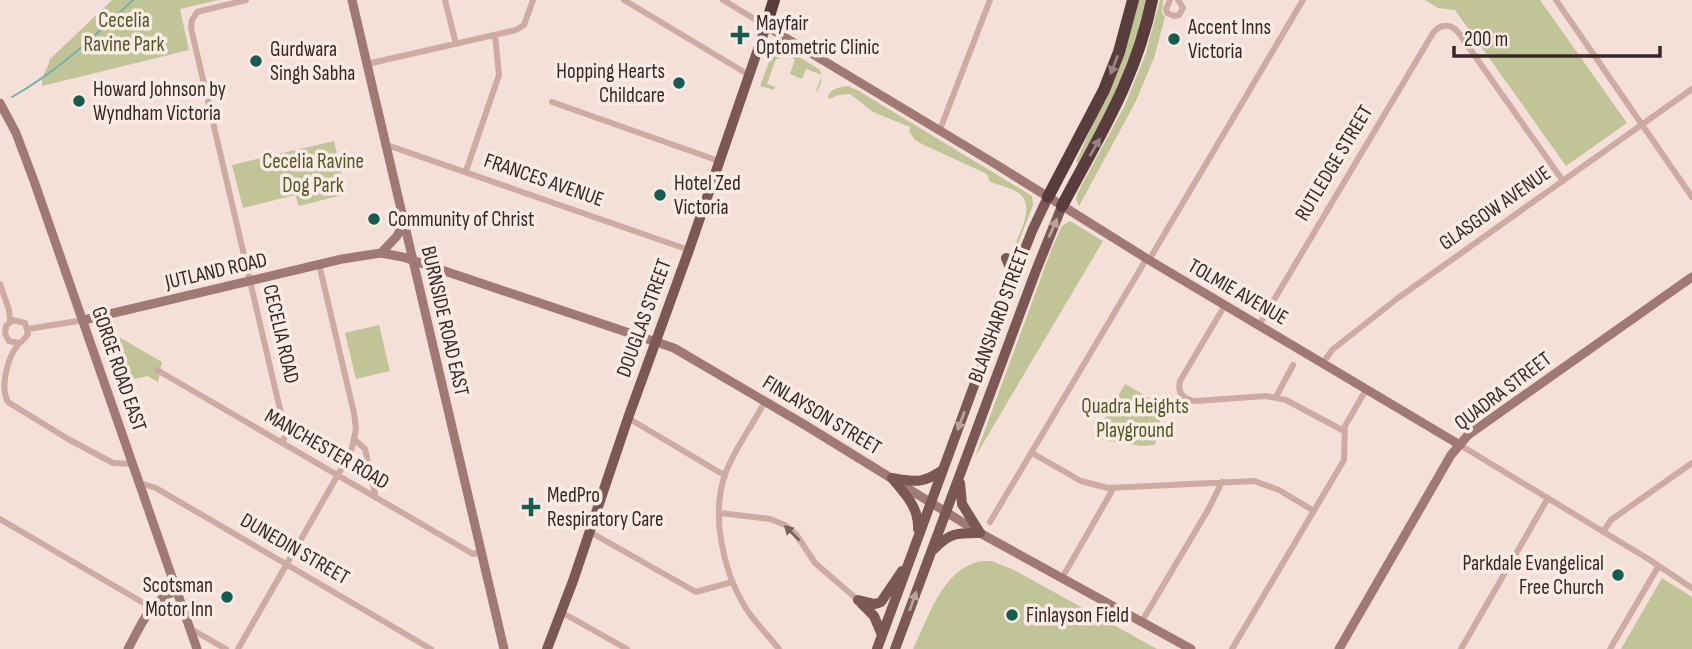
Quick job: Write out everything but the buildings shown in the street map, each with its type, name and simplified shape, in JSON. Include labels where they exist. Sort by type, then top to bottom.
[{"type":"highway","name":"DOUGLAS STREET","points":[[765,26],[774,0]]},
{"type":"highway","name":"BLANSHARD STREET","points":[[1048,197],[1108,81],[1126,30],[1133,0]]},
{"type":"highway","name":"BLANSHARD STREET","points":[[1062,206],[1124,91],[1152,0]]},
{"type":"main road","name":"BURNSIDE ROAD EAST","points":[[352,0],[504,649]]},
{"type":"main road","name":"DOUGLAS STREET","points":[[547,649],[689,250],[765,26]]},
{"type":"main road","name":"TOLMIE AVENUE","points":[[765,26],[1460,445]]},
{"type":"main road","name":"GORGE ROAD EAST","points":[[0,104],[21,145],[197,649]]},
{"type":"main road","name":"BLANSHARD STREET","points":[[877,649],[1014,276],[1048,197]]},
{"type":"main road","name":"BLANSHARD STREET","points":[[895,649],[1062,206]]},
{"type":"main road","points":[[381,253],[397,236],[404,220]]},
{"type":"main road","name":"JUTLAND ROAD","points":[[84,320],[319,264],[381,253],[412,260]]},
{"type":"main road","points":[[1006,258],[1014,276]]},
{"type":"main road","name":"FINLAYSON STREET","points":[[412,260],[674,348],[980,533],[1191,649]]},
{"type":"main road","name":"QUADRA STREET","points":[[1339,649],[1468,435],[1692,278]]},
{"type":"main road","points":[[892,478],[926,481],[943,470]]},
{"type":"main road","points":[[960,476],[962,504],[980,533]]},
{"type":"main road","points":[[892,478],[916,511],[917,539]]},
{"type":"main road","points":[[931,553],[943,540],[955,533],[980,533]]},
{"type":"main road","points":[[858,600],[881,603],[895,579],[907,566]]},
{"type":"main road","points":[[128,649],[152,608],[166,595],[177,591]]},
{"type":"main road","points":[[858,600],[874,616],[882,635]]},
{"type":"street","name":"CECELIA ROAD","points":[[246,0],[197,12],[191,28],[286,435],[282,442]]},
{"type":"street","points":[[446,0],[456,44]]},
{"type":"street","points":[[367,64],[521,28],[533,0]]},
{"type":"street","points":[[624,0],[749,75]]},
{"type":"street","points":[[723,0],[765,26]]},
{"type":"street","points":[[939,132],[990,0]]},
{"type":"street","points":[[1170,0],[1166,9],[1167,13],[1174,16],[1179,15],[1183,8],[1178,0]]},
{"type":"street","points":[[990,522],[1303,0]]},
{"type":"street","points":[[1556,0],[1692,197]]},
{"type":"street","name":"RUTLEDGE STREET","points":[[1259,325],[1438,27],[1445,25],[1458,32],[1563,181]]},
{"type":"street","points":[[466,172],[499,75],[495,35]]},
{"type":"street","name":"GLASGOW AVENUE","points":[[1323,363],[1332,349],[1398,298],[1692,89]]},
{"type":"street","points":[[552,102],[719,161]]},
{"type":"street","name":"FRANCES AVENUE","points":[[387,145],[689,250]]},
{"type":"street","points":[[238,649],[351,453],[355,440],[354,413],[319,264]]},
{"type":"street","points":[[0,284],[10,321],[3,331],[16,343]]},
{"type":"street","points":[[1225,305],[1180,381],[1180,392],[1187,399],[1196,401],[1276,397],[1344,431]]},
{"type":"street","name":"JUTLAND ROAD","points":[[28,329],[84,320]]},
{"type":"street","points":[[10,321],[21,321],[28,329],[27,337],[16,343],[2,385],[8,402],[113,463],[133,464]]},
{"type":"street","points":[[1276,397],[1293,365]]},
{"type":"street","name":"MANCHESTER ROAD","points":[[157,370],[473,554],[481,552]]},
{"type":"street","points":[[1232,649],[1344,460],[1346,423],[1367,388]]},
{"type":"street","points":[[765,401],[724,475],[720,531],[724,559],[732,582],[746,609],[779,649]]},
{"type":"street","points":[[628,418],[724,475]]},
{"type":"street","points":[[355,440],[365,449],[376,498]]},
{"type":"street","name":"TOLMIE AVENUE","points":[[1460,445],[1692,588]]},
{"type":"street","points":[[1032,453],[1081,481],[1113,489],[1241,481],[1266,484],[1314,511]]},
{"type":"street","points":[[1603,531],[1611,520],[1692,463]]},
{"type":"street","points":[[1142,621],[1222,482]]},
{"type":"street","name":"DUNEDIN STREET","points":[[140,483],[156,488],[430,649]]},
{"type":"street","points":[[1062,578],[1113,489]]},
{"type":"street","points":[[1461,649],[1548,498]]},
{"type":"street","points":[[720,513],[770,519],[785,525],[796,534],[815,563],[858,600]]},
{"type":"street","points":[[0,519],[152,608]]},
{"type":"street","points":[[590,532],[696,592],[732,582]]},
{"type":"street","points":[[1610,649],[1658,567]]},
{"type":"street","points":[[561,612],[626,649]]},
{"type":"street","points":[[190,629],[226,649]]},
{"type":"green space","name":"Cecelia Ravine Park","points":[[112,0],[219,0],[180,9],[189,50],[42,86],[49,60]]},
{"type":"green space","points":[[1139,0],[1146,0],[1128,64],[1110,105],[1078,163],[1076,162],[1124,53]]},
{"type":"green space","points":[[1160,0],[1163,0],[1162,13],[1165,17],[1154,58],[1135,103],[1079,206],[1076,199],[1078,192],[1124,107],[1145,56]]},
{"type":"green space","points":[[1425,0],[1540,0],[1627,123],[1566,166],[1455,10],[1438,8]]},
{"type":"green space","points":[[778,46],[820,70],[821,75],[806,69],[802,79],[790,74],[795,59],[781,54],[779,59],[776,59],[767,84],[775,87],[774,90],[760,86],[774,49]]},
{"type":"green space","points":[[848,86],[1032,196],[1033,205],[1011,262],[1009,257],[1026,214],[1023,198],[1014,190],[990,182],[987,174],[915,140],[909,131],[910,127],[873,112],[850,94],[828,99],[832,91]]},
{"type":"green space","name":"Cecelia Ravine Dog Park","points":[[334,141],[346,194],[299,206],[295,195],[243,208],[232,165]]},
{"type":"green space","points":[[1070,221],[1103,241],[975,457],[1052,248],[1062,226]]},
{"type":"green space","points":[[379,325],[390,371],[356,379],[345,333]]},
{"type":"green space","points":[[107,330],[162,362],[158,382],[148,376],[118,382],[105,339]]},
{"type":"green space","name":"Quadra Heights Playground","points":[[1125,384],[1155,401],[1162,413],[1155,445],[1141,446],[1093,438]]},
{"type":"green space","points":[[981,561],[992,561],[1014,570],[1157,649],[913,649],[931,609],[947,584],[956,574]]},
{"type":"green space","points":[[1662,578],[1692,597],[1692,649],[1621,649]]},
{"type":"waterway","points":[[12,97],[90,40],[133,0]]},
{"type":"place","name":"Mayfair Optometric Clinic","points":[[740,35]]},
{"type":"place","name":"Accent Inns Victoria","points":[[1174,39]]},
{"type":"place","name":"Gurdwara Singh Sabha","points":[[256,61]]},
{"type":"place","name":"Hopping Hearts Childcare","points":[[679,83]]},
{"type":"place","name":"Howard Johnson by Wyndham Victoria","points":[[79,101]]},
{"type":"place","name":"Hotel Zed Victoria","points":[[660,195]]},
{"type":"place","name":"Community of Christ","points":[[374,219]]},
{"type":"place","name":"MedPro Respiratory Care","points":[[531,507]]},
{"type":"place","name":"Parkdale Evangelical Free Church","points":[[1618,575]]},
{"type":"place","name":"Scotsman Motor Inn","points":[[227,597]]},
{"type":"place","name":"Finlayson Field","points":[[1012,615]]}]
